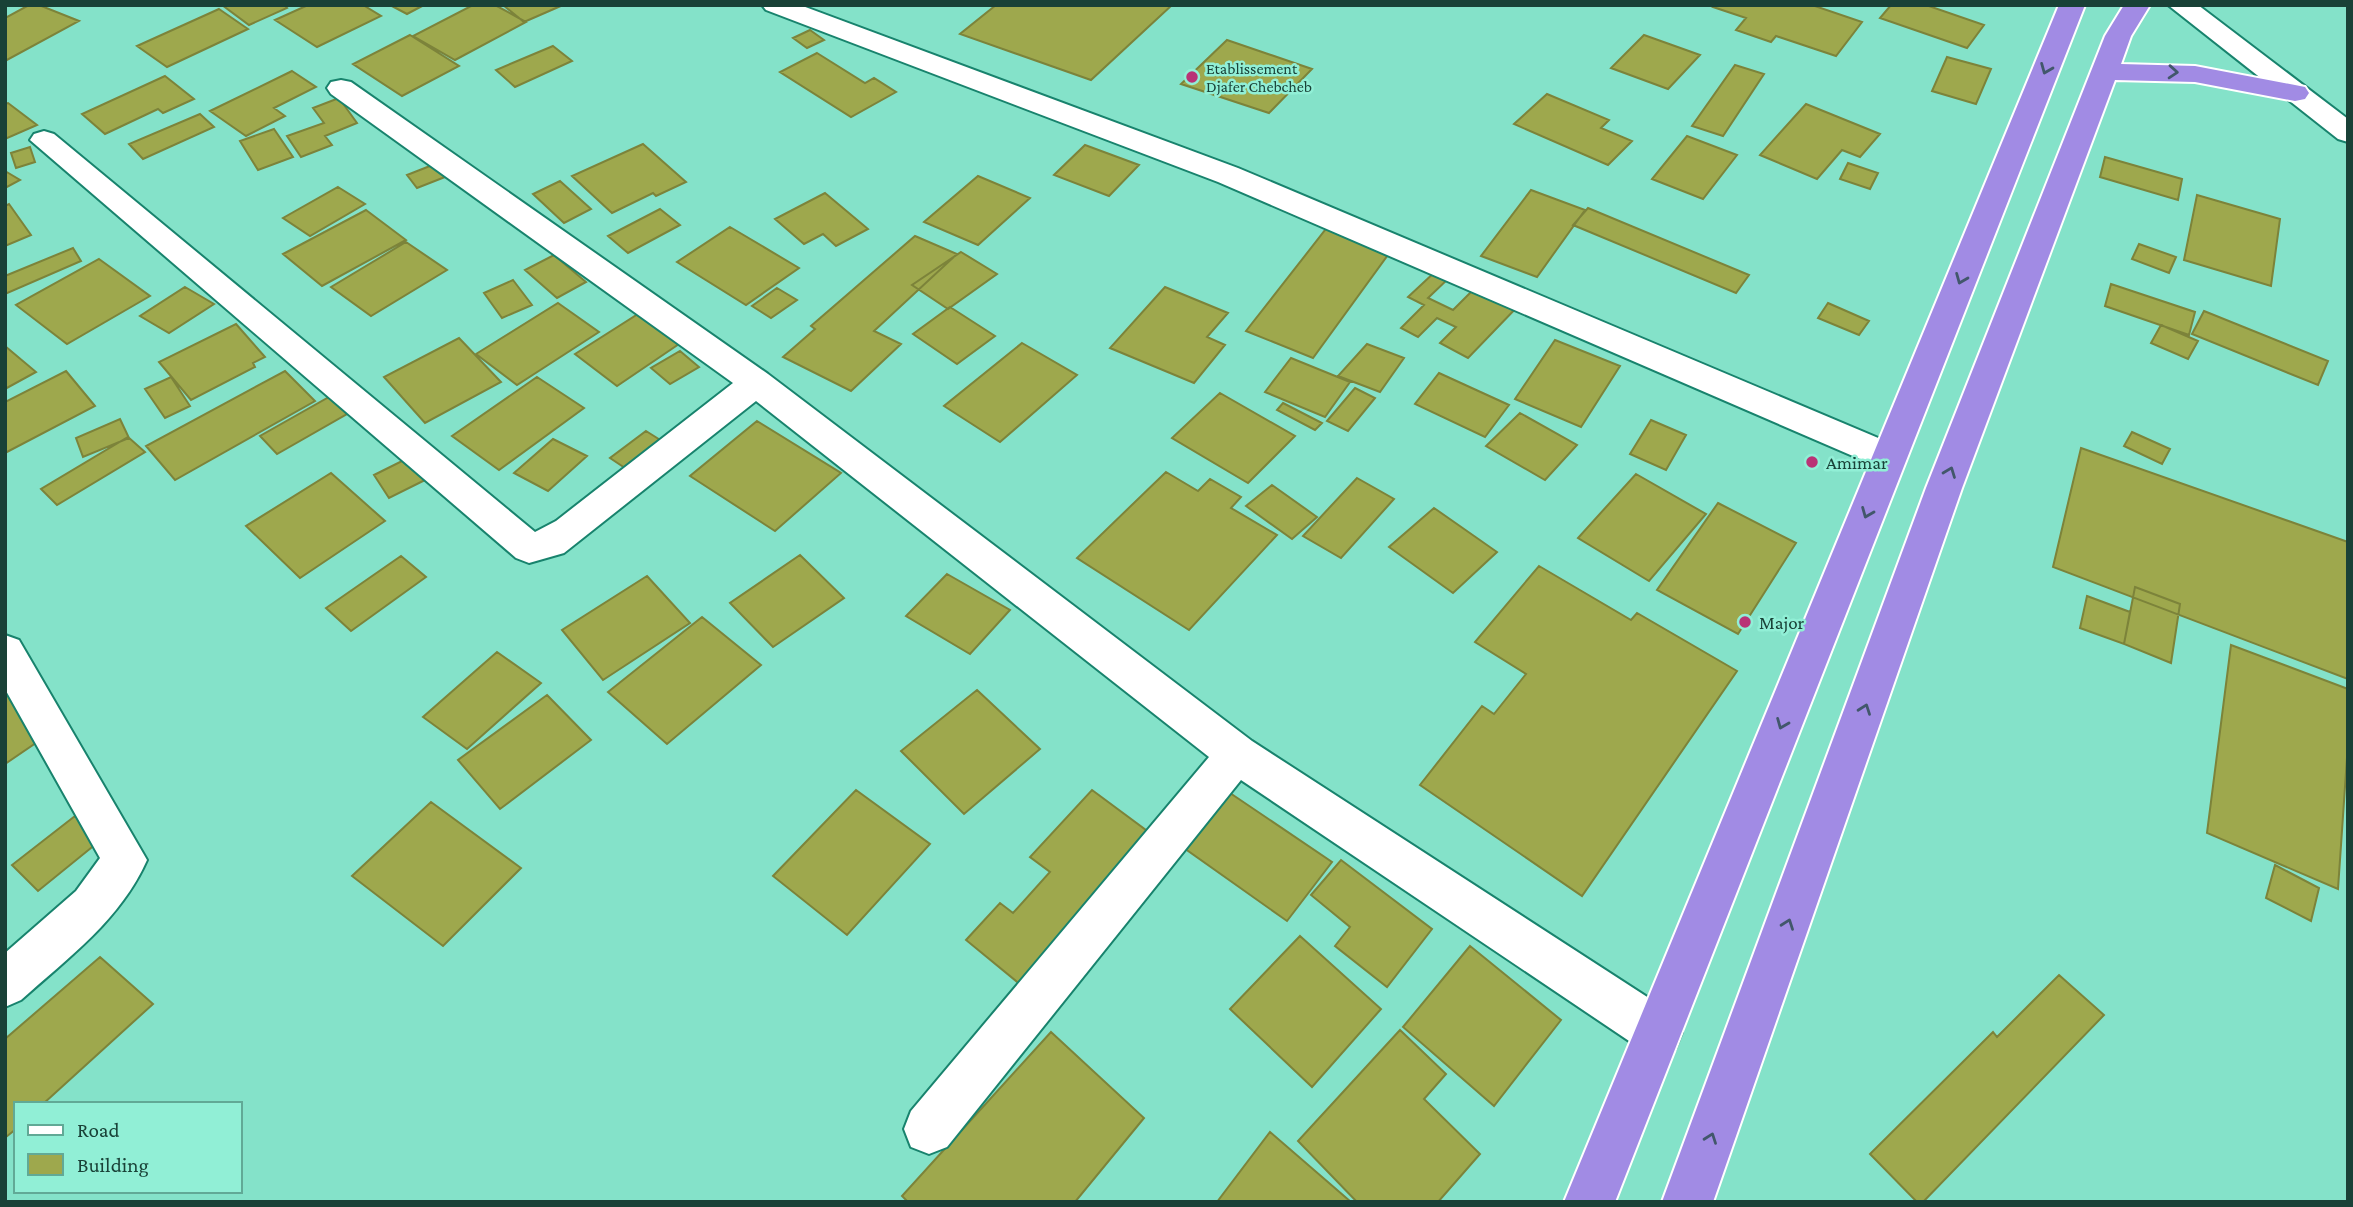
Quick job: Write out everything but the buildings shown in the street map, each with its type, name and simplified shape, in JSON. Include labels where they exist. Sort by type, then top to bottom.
[{"type":"highway","points":[[1590,1202],[2072,5]]},
{"type":"highway","points":[[1687,1202],[1944,488],[2118,36],[2137,5]]},
{"type":"highway","points":[[2105,72],[2195,74],[2295,93]]},
{"type":"street","points":[[775,5],[1227,175],[1889,457]]},
{"type":"street","points":[[2180,5],[2348,133]]},
{"type":"street","points":[[341,88],[756,383],[1237,754],[1658,1032]]},
{"type":"street","points":[[44,140],[529,548],[551,543],[569,531],[756,383]]},
{"type":"street","points":[[5,652],[125,860],[92,906],[5,984]]},
{"type":"street","points":[[929,1129],[1237,754]]},
{"type":"place","name":"Etablissement Djafer Chebcheb","points":[[1192,77]]},
{"type":"place","name":"Amimar","points":[[1812,462]]},
{"type":"place","name":"Major","points":[[1745,622]]}]
